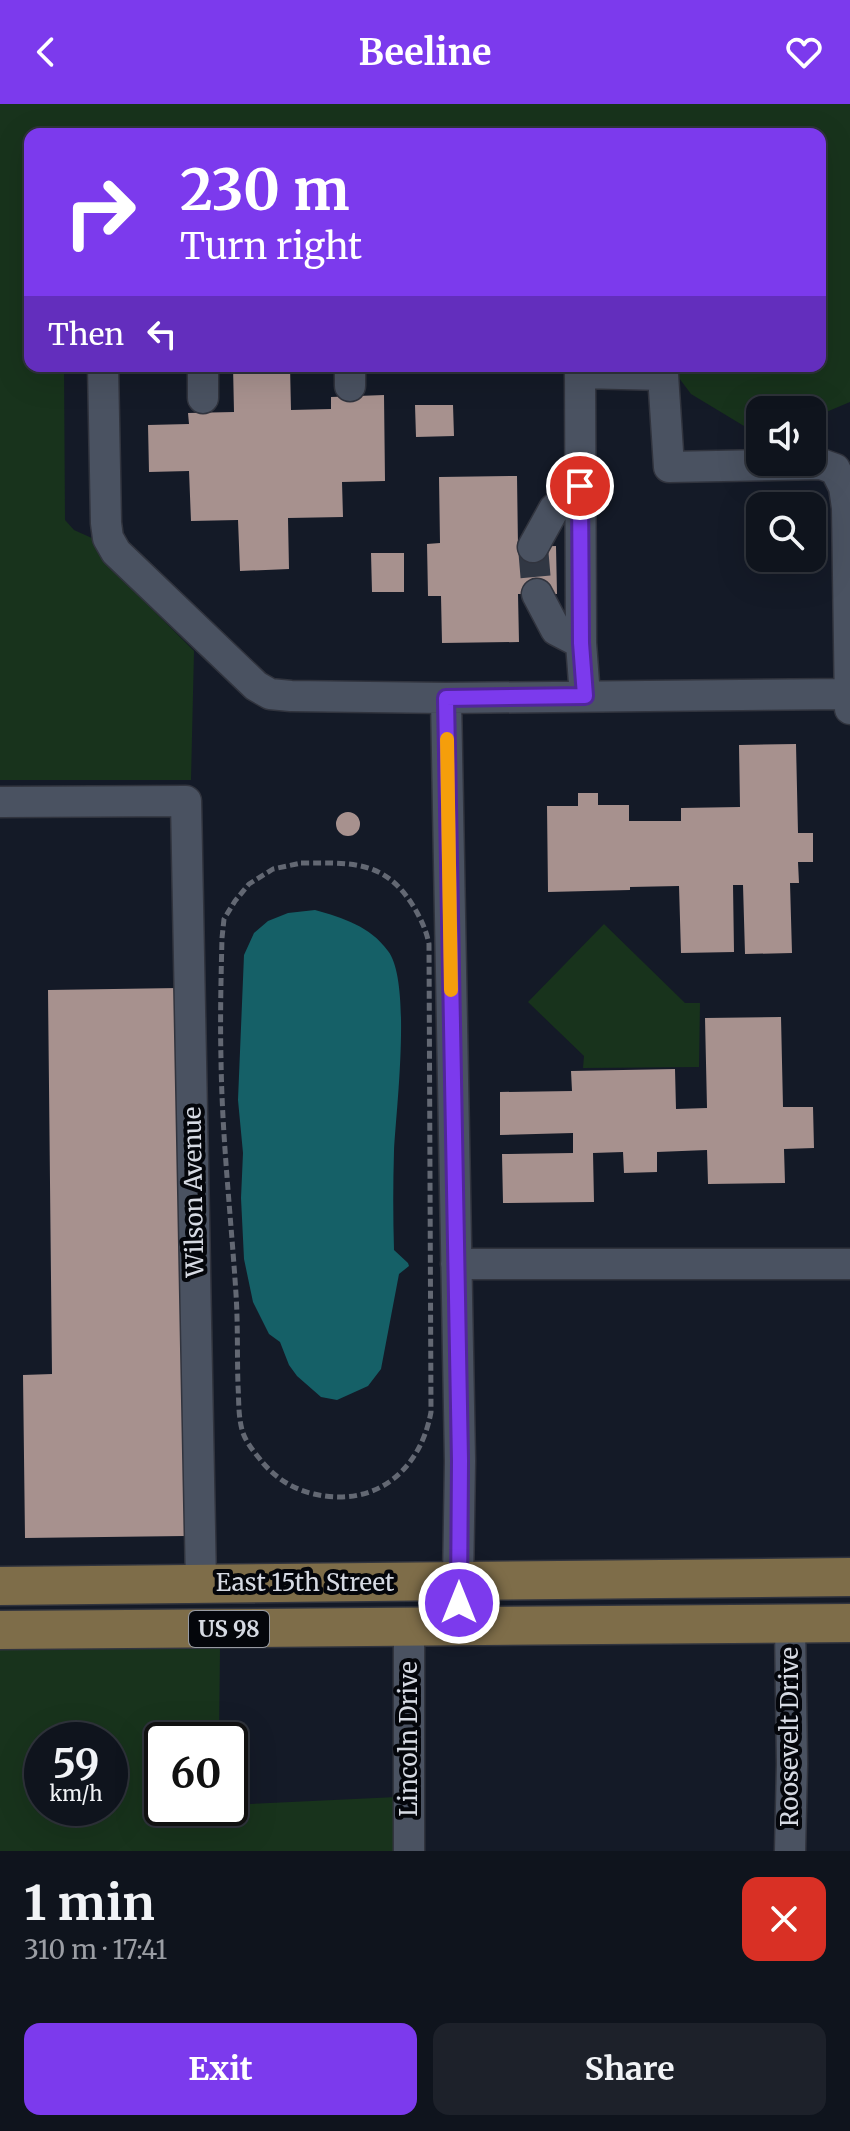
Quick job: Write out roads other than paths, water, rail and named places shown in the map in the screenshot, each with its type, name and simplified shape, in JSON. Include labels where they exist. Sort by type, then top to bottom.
[{"type":"main road","name":"East 15th Street","points":[[0,1586],[850,1577]]},
{"type":"main road","points":[[789,1578],[790,1624]]},
{"type":"main road","points":[[458,1581],[459,1626]]},
{"type":"main road","points":[[408,1582],[409,1627]]},
{"type":"main road","points":[[200,1629],[201,1583]]},
{"type":"main road","name":"East 15th Street","points":[[0,1630],[850,1623]]},
{"type":"street","points":[[103,372],[108,538],[116,552],[256,686],[270,694],[446,698],[850,694]]},
{"type":"street","points":[[203,372],[203,398]]},
{"type":"street","points":[[580,372],[581,643],[585,696]]},
{"type":"street","points":[[613,372],[663,375],[669,467],[821,464],[835,469],[844,487],[847,508],[850,709]]},
{"type":"street","points":[[533,547],[554,509],[580,486]]},
{"type":"street","points":[[537,594],[556,630],[581,643]]},
{"type":"street","points":[[446,698],[460,1461],[458,1581]]},
{"type":"street","name":"Wilson Avenue","points":[[0,802],[186,801],[201,1583]]},
{"type":"street","points":[[456,1264],[850,1264]]},
{"type":"street","name":"Roosevelt Drive","points":[[790,1624],[790,1851]]},
{"type":"street","name":"Lincoln Drive","points":[[409,1627],[409,1851]]},
{"type":"tunnel","points":[[533,547],[537,594]]}]
